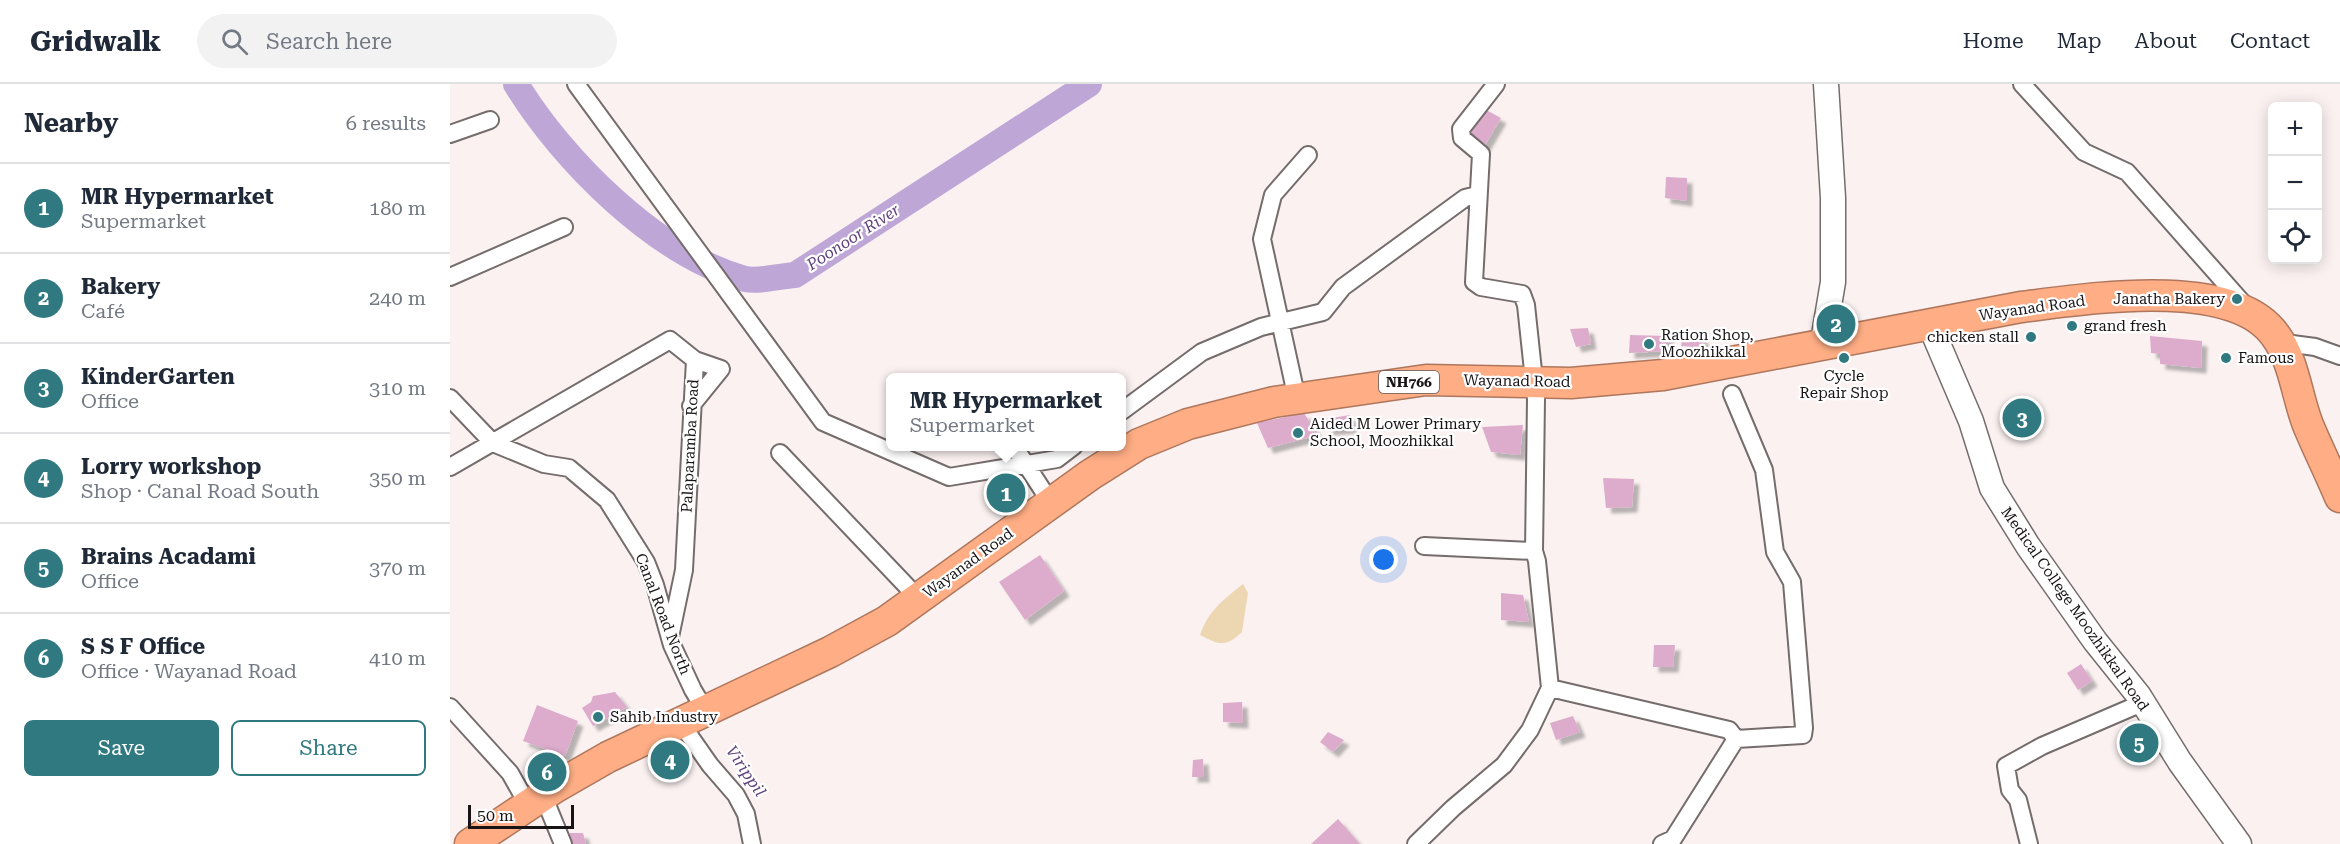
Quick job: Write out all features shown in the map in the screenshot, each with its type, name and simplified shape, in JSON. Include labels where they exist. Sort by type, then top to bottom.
[{"type":"highway","name":"Wayanad Road","points":[[470,844],[536,800],[608,757],[830,652],[887,621],[1051,503],[1140,444],[1188,424],[1297,399],[1426,380],[1571,383],[1663,375],[2065,302],[2144,297],[2201,298],[2233,304],[2259,317],[2279,342],[2308,425],[2340,496]]},
{"type":"street","points":[[576,84],[823,422],[886,450]]},
{"type":"street","points":[[1416,844],[1453,808],[1504,765],[1530,730],[1550,688],[1537,561],[1533,551],[1536,399],[1522,294],[1481,287],[1474,282],[1481,154],[1462,138],[1461,129],[1496,84]]},
{"type":"street","points":[[1822,347],[1833,282],[1833,198],[1826,84]]},
{"type":"street","points":[[2022,84],[2084,152],[2127,172],[2243,300],[2250,313]]},
{"type":"street","points":[[450,134],[490,120]]},
{"type":"street","points":[[1297,399],[1262,239],[1273,195],[1308,155]]},
{"type":"street","points":[[1126,408],[1202,352],[1261,327],[1323,312],[1343,287],[1465,198],[1477,195]]},
{"type":"street","points":[[450,277],[564,226]]},
{"type":"street","name":"Medical College Moozhikkal Road","points":[[1930,325],[1971,421],[1992,488],[2095,642],[2142,703],[2239,844]]},
{"type":"street","name":"Palaparamba Road","points":[[450,467],[670,340],[695,360],[684,570],[670,637]]},
{"type":"street","points":[[2279,342],[2336,349]]},
{"type":"street","points":[[692,406],[721,369],[695,360]]},
{"type":"street","points":[[1732,394],[1764,470],[1775,552],[1792,582],[1804,728],[1803,735],[1736,739]]},
{"type":"street","name":"Canal Road North","points":[[450,398],[493,443],[544,464],[569,468],[607,500],[646,562],[656,585],[670,637],[693,690],[693,716],[710,765],[736,795],[746,814],[752,844]]},
{"type":"street","points":[[889,451],[949,477],[1057,459],[1068,451]]},
{"type":"street","points":[[1017,451],[1051,503]]},
{"type":"street","points":[[780,453],[919,599]]},
{"type":"street","points":[[1424,546],[1533,551]]},
{"type":"street","points":[[1550,688],[1729,730],[1736,739]]},
{"type":"street","points":[[2029,844],[2018,800],[2010,790],[2006,766],[2042,746],[2142,703]]},
{"type":"street","points":[[450,707],[536,800],[563,844]]},
{"type":"street","points":[[1662,844],[1673,839],[1736,739]]},
{"type":"shaded area","points":[[1243,584],[1248,593],[1242,632],[1227,643],[1218,643],[1200,635],[1212,612]]},
{"type":"building","points":[[1477,105],[1501,118],[1482,150],[1463,140]]},
{"type":"building","points":[[1666,177],[1687,178],[1687,201],[1665,198]]},
{"type":"building","points":[[1588,328],[1591,344],[1576,347],[1570,329]]},
{"type":"building","name":"Ration Shop, Moozhikkal","points":[[1630,335],[1668,336],[1668,351],[1629,353]]},
{"type":"building","points":[[1683,336],[1703,337],[1702,347],[1681,346]]},
{"type":"building","points":[[2150,336],[2202,341],[2201,368],[2160,364],[2160,354],[2151,353]]},
{"type":"building","points":[[1304,413],[1318,435],[1268,448],[1257,423]]},
{"type":"building","points":[[1350,415],[1351,428],[1328,430],[1326,419]]},
{"type":"building","points":[[1523,425],[1520,455],[1491,452],[1482,427]]},
{"type":"building","points":[[1603,478],[1634,479],[1632,507],[1606,508]]},
{"type":"building","points":[[1040,555],[1064,591],[1025,620],[999,582]]},
{"type":"building","points":[[1501,593],[1523,595],[1529,622],[1501,620]]},
{"type":"building","points":[[1654,645],[1675,645],[1673,667],[1653,667]]},
{"type":"building","points":[[2081,664],[2092,681],[2078,690],[2067,673]]},
{"type":"building","name":"Sahib Industry","points":[[615,692],[627,707],[593,726],[582,708],[591,702],[593,696]]},
{"type":"building","points":[[1242,702],[1243,723],[1223,722],[1223,703]]},
{"type":"building","points":[[537,705],[578,721],[565,756],[523,741]]},
{"type":"building","points":[[1573,716],[1580,732],[1556,740],[1550,723]]},
{"type":"building","points":[[1328,732],[1344,740],[1333,752],[1320,742]]},
{"type":"building","points":[[554,757],[565,768],[540,783],[528,763]]},
{"type":"building","points":[[1203,759],[1204,777],[1192,777],[1193,760]]},
{"type":"building","points":[[1338,819],[1360,844],[1311,844]]},
{"type":"building","points":[[570,833],[583,833],[586,844],[569,844]]},
{"type":"waterway","name":"Poonoor River","points":[[516,84],[535,113],[585,173],[646,227],[712,267],[745,279],[757,280],[795,275],[1089,84]]},
{"type":"place","name":"Janatha Bakery","points":[[2237,299]]},
{"type":"place","name":"Bakery","points":[[1836,324]]},
{"type":"place","name":"grand fresh","points":[[2072,326]]},
{"type":"place","name":"chicken stall","points":[[2031,337]]},
{"type":"place","name":"Ration Shop, Moozhikkal","points":[[1649,344]]},
{"type":"place","name":"Cycle Repair Shop","points":[[1844,358]]},
{"type":"place","name":"Famous","points":[[2226,358]]},
{"type":"place","name":"KinderGarten","points":[[2022,418]]},
{"type":"place","name":"Aided M Lower Primary School, Moozhikkal","points":[[1298,433]]},
{"type":"place","name":"MR Hypermarket","points":[[1006,493]]},
{"type":"place","name":"Sahib Industry","points":[[598,717]]},
{"type":"place","name":"Brains Acadami","points":[[2139,743]]},
{"type":"place","name":"Lorry workshop","points":[[670,760]]},
{"type":"place","name":"S S F Office","points":[[547,772]]},
{"type":"water label","name":"Virippil","points":[[746,771]]}]
